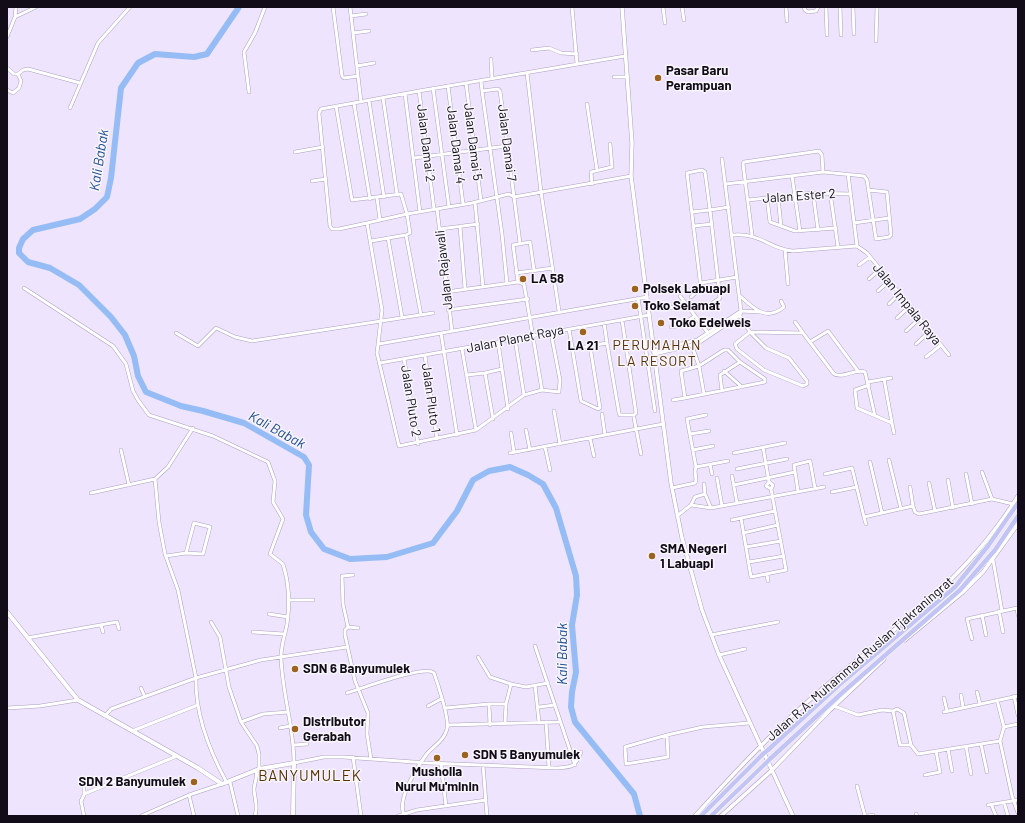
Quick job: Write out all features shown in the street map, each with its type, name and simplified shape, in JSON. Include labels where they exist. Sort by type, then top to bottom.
[{"type":"highway","name":"Jalan R.A. Muhammad Ruslan Tjakraningrat","points":[[701,816],[763,754],[838,685],[955,587],[988,546],[1016,503]]},
{"type":"highway","name":"Jalan R.A. Muhammad Ruslan Tjakraningrat","points":[[711,816],[770,759],[907,635],[960,590],[995,550],[1018,516]]},
{"type":"highway","points":[[899,635],[903,624]]},
{"type":"highway","points":[[907,635],[918,630]]},
{"type":"highway","points":[[866,654],[887,645]]},
{"type":"highway","points":[[885,658],[894,648]]},
{"type":"main road","points":[[7,612],[78,700],[177,756],[222,784],[258,770],[294,763],[293,816]]},
{"type":"street","points":[[7,37],[15,17],[16,7]]},
{"type":"street","points":[[15,17],[36,7]]},
{"type":"street","points":[[70,108],[98,43],[130,7]]},
{"type":"street","points":[[248,92],[243,53],[255,33],[265,7]]},
{"type":"street","points":[[333,7],[342,76],[344,78],[358,76]]},
{"type":"street","points":[[350,7],[361,102]]},
{"type":"street","points":[[572,7],[577,64]]},
{"type":"street","points":[[663,7],[665,23]]},
{"type":"street","points":[[682,7],[684,20]]},
{"type":"street","points":[[786,7],[787,21]]},
{"type":"street","points":[[804,7],[808,12],[816,11],[818,7]]},
{"type":"street","points":[[826,7],[827,34]]},
{"type":"street","points":[[840,7],[841,35]]},
{"type":"street","points":[[853,7],[854,34]]},
{"type":"street","points":[[876,41],[877,7]]},
{"type":"street","points":[[623,8],[632,143],[631,176],[663,424],[677,516],[702,610],[711,635],[749,723],[793,816]]},
{"type":"street","points":[[351,16],[366,14]]},
{"type":"street","points":[[353,33],[370,31]]},
{"type":"street","points":[[532,50],[549,48],[561,53],[577,54]]},
{"type":"street","points":[[419,91],[626,56]]},
{"type":"street","points":[[491,59],[492,79]]},
{"type":"street","points":[[357,66],[374,63]]},
{"type":"street","points":[[7,68],[14,74],[18,74]]},
{"type":"street","points":[[18,74],[23,70],[28,69],[80,83]]},
{"type":"street","points":[[527,73],[541,192],[559,311]]},
{"type":"street","points":[[7,90],[12,93],[19,88],[21,81],[18,74]]},
{"type":"street","points":[[614,77],[627,77]]},
{"type":"street","points":[[481,81],[507,284]]},
{"type":"street","name":"Jalan Damai 5","points":[[466,83],[473,151],[481,200]]},
{"type":"street","name":"Jalan Damai 4","points":[[448,86],[463,204]]},
{"type":"street","points":[[433,88],[448,207]]},
{"type":"street","name":"Jalan Damai 7","points":[[482,91],[499,90],[520,243]]},
{"type":"street","name":"Jalan Damai 2","points":[[323,147],[319,111],[323,108],[354,104],[419,91],[427,156],[436,209]]},
{"type":"street","points":[[405,94],[420,212]]},
{"type":"street","points":[[383,98],[397,194]]},
{"type":"street","points":[[369,101],[384,197]]},
{"type":"street","points":[[354,104],[370,199]]},
{"type":"street","points":[[587,104],[597,170]]},
{"type":"street","points":[[336,106],[352,200],[370,199],[397,194],[403,195],[410,233],[370,241]]},
{"type":"street","points":[[592,184],[590,172],[612,167],[610,144]]},
{"type":"street","points":[[414,158],[507,146]]},
{"type":"street","points":[[295,152],[323,147],[330,228],[339,230],[407,214],[475,202],[509,194],[514,197],[631,176]]},
{"type":"street","points":[[752,235],[744,163],[821,152],[823,172]]},
{"type":"street","points":[[722,159],[729,207],[740,313],[750,332],[768,350],[791,360],[807,381],[807,384],[803,386],[764,370],[738,349],[735,344],[750,332],[802,333]]},
{"type":"street","points":[[691,297],[700,290],[701,283],[686,175],[689,172],[702,170],[705,172],[720,298],[704,309]]},
{"type":"street","points":[[726,184],[823,172],[864,176],[867,180],[868,190],[873,221],[877,240],[890,236],[886,191],[868,190]]},
{"type":"street","points":[[732,235],[752,235],[785,250],[793,251],[857,246],[848,174]]},
{"type":"street","points":[[792,176],[800,231]]},
{"type":"street","points":[[312,181],[326,179]]},
{"type":"street","points":[[830,192],[838,247]]},
{"type":"street","name":"Jalan Ester 2","points":[[748,200],[795,194],[830,192],[850,194]]},
{"type":"street","points":[[813,193],[818,230]]},
{"type":"street","points":[[778,197],[781,226]]},
{"type":"street","points":[[377,198],[380,220]]},
{"type":"street","points":[[766,198],[769,221],[794,231],[836,228]]},
{"type":"street","points":[[475,202],[483,287]]},
{"type":"street","points":[[692,212],[729,207]]},
{"type":"street","name":"Jalan Rajawali","points":[[436,209],[440,229],[448,310],[452,331]]},
{"type":"street","points":[[854,223],[889,218]]},
{"type":"street","points":[[367,223],[382,310],[377,350],[398,445],[400,447],[476,430],[524,395],[542,390],[559,392],[560,380],[551,333]]},
{"type":"street","points":[[440,229],[478,224]]},
{"type":"street","points":[[694,226],[712,224]]},
{"type":"street","points":[[460,226],[465,289]]},
{"type":"street","points":[[406,235],[420,315]]},
{"type":"street","points":[[388,238],[402,317]]},
{"type":"street","points":[[518,282],[513,246],[520,243],[530,243],[534,270]]},
{"type":"street","name":"Jalan Impala Raya","points":[[857,246],[867,253],[879,270],[949,355]]},
{"type":"street","points":[[785,250],[788,284]]},
{"type":"street","points":[[859,265],[870,257]]},
{"type":"street","points":[[516,273],[553,268]]},
{"type":"street","points":[[869,278],[879,270]]},
{"type":"street","points":[[701,283],[737,277]]},
{"type":"street","points":[[878,291],[889,281]]},
{"type":"street","points":[[446,292],[518,282],[524,284],[528,299],[542,390]]},
{"type":"street","points":[[24,288],[113,346],[126,364],[133,390],[149,415],[193,428],[262,457],[272,468],[276,481],[273,502],[283,519],[270,554],[283,564],[289,600],[288,617],[281,657],[294,745],[294,763],[324,757],[352,757],[421,763],[549,768],[567,767],[575,764],[581,752]]},
{"type":"street","points":[[889,304],[899,294]]},
{"type":"street","points":[[739,295],[759,312]]},
{"type":"street","points":[[680,296],[708,333]]},
{"type":"street","name":"Jalan Planet Raya","points":[[378,344],[559,311],[647,297]]},
{"type":"street","points":[[638,298],[655,410]]},
{"type":"street","points":[[448,310],[528,299]]},
{"type":"street","points":[[668,308],[674,307],[684,301]]},
{"type":"street","points":[[655,353],[692,344],[740,313],[777,313],[785,306],[781,301]]},
{"type":"street","points":[[897,318],[909,307]]},
{"type":"street","points":[[176,333],[198,346],[216,328],[250,341],[433,313]]},
{"type":"street","name":"Jalan Planet Raya","points":[[380,363],[649,315]]},
{"type":"street","points":[[671,327],[682,324],[695,316]]},
{"type":"street","points":[[906,331],[919,319]]},
{"type":"street","points":[[604,323],[618,413],[620,415],[634,415],[636,413],[622,320]]},
{"type":"street","points":[[795,322],[836,376],[858,371],[865,372],[874,416]]},
{"type":"street","points":[[692,344],[718,327]]},
{"type":"street","points":[[570,329],[580,400],[582,403],[596,409],[600,408],[590,346]]},
{"type":"street","points":[[810,342],[828,330],[858,371]]},
{"type":"street","points":[[916,344],[929,332]]},
{"type":"street","points":[[441,333],[457,435]]},
{"type":"street","points":[[515,339],[524,395]]},
{"type":"street","points":[[498,342],[508,408]]},
{"type":"street","points":[[572,349],[607,343]]},
{"type":"street","points":[[692,344],[699,366],[704,394]]},
{"type":"street","points":[[926,357],[941,345]]},
{"type":"street","points":[[462,349],[476,430]]},
{"type":"street","points":[[673,400],[685,398],[704,394],[722,391],[762,383],[765,381],[726,350],[699,366],[681,372],[685,398]]},
{"type":"street","name":"Jalan Pluto 1","points":[[425,356],[437,439]]},
{"type":"street","name":"Jalan Pluto 2","points":[[404,359],[418,444]]},
{"type":"street","points":[[722,391],[719,376],[724,371],[740,362]]},
{"type":"street","points":[[467,375],[502,369]]},
{"type":"street","points":[[724,371],[742,387]]},
{"type":"street","points":[[485,372],[493,419]]},
{"type":"street","points":[[891,378],[868,384],[855,390],[857,408],[892,423]]},
{"type":"street","points":[[884,379],[894,433]]},
{"type":"street","points":[[554,411],[560,444]]},
{"type":"street","points":[[602,414],[605,435]]},
{"type":"street","points":[[672,488],[695,483],[696,467],[687,419],[706,415]]},
{"type":"street","points":[[634,418],[640,454]]},
{"type":"street","points":[[510,453],[663,424]]},
{"type":"street","points":[[91,493],[129,486],[155,479],[168,467],[193,428]]},
{"type":"street","points":[[526,430],[530,450]]},
{"type":"street","points":[[690,434],[709,431]]},
{"type":"street","points":[[511,433],[514,452]]},
{"type":"street","points":[[590,438],[594,456]]},
{"type":"street","points":[[734,453],[785,443]]},
{"type":"street","points":[[693,450],[712,446]]},
{"type":"street","points":[[545,447],[550,470]]},
{"type":"street","points":[[741,518],[752,577],[786,570],[772,496],[771,489],[773,485],[769,480],[762,447]]},
{"type":"street","points":[[121,450],[129,486]]},
{"type":"street","points":[[737,469],[787,459]]},
{"type":"street","points":[[889,460],[901,509]]},
{"type":"street","points":[[696,467],[728,461]]},
{"type":"street","points":[[798,491],[794,466],[810,461],[815,488]]},
{"type":"street","points":[[870,462],[882,513]]},
{"type":"street","points":[[710,464],[712,474]]},
{"type":"street","points":[[825,474],[852,468],[866,524]]},
{"type":"street","points":[[734,485],[769,480],[795,472]]},
{"type":"street","points":[[982,472],[992,499]]},
{"type":"street","points":[[966,474],[972,504]]},
{"type":"street","points":[[732,476],[737,503]]},
{"type":"street","points":[[718,478],[722,506]]},
{"type":"street","points":[[155,479],[159,522],[166,556],[178,590],[196,678],[198,705],[210,744],[229,782],[238,816]]},
{"type":"street","points":[[948,480],[953,508]]},
{"type":"street","points":[[929,483],[935,511]]},
{"type":"street","points":[[704,484],[705,494],[711,508]]},
{"type":"street","points":[[690,505],[711,508],[824,487]]},
{"type":"street","points":[[832,492],[857,487]]},
{"type":"street","points":[[910,487],[916,514],[953,508],[992,499],[1016,503]]},
{"type":"street","points":[[677,516],[690,505],[695,497],[705,494]]},
{"type":"street","name":"Jalan R.A. Muhammad Ruslan Tjakraningrat","points":[[695,816],[759,745],[821,690],[903,624],[950,583],[977,554],[1016,503],[1018,496]]},
{"type":"street","points":[[864,517],[913,506]]},
{"type":"street","points":[[732,520],[775,511]]},
{"type":"street","points":[[166,556],[186,553],[203,554],[210,527],[194,523],[186,553]]},
{"type":"street","name":"Jalan R.A. Muhammad Ruslan Tjakraningrat","points":[[721,816],[771,771],[834,706],[885,658],[963,592],[992,560],[1018,524]]},
{"type":"street","points":[[743,532],[778,525]]},
{"type":"street","points":[[746,548],[781,540]]},
{"type":"street","points":[[749,562],[784,556]]},
{"type":"street","points":[[992,560],[1003,632]]},
{"type":"street","points":[[767,574],[768,581]]},
{"type":"street","points":[[353,575],[342,576],[344,604],[348,627],[344,633],[354,676],[368,713],[367,734],[371,759]]},
{"type":"street","points":[[289,600],[313,600]]},
{"type":"street","points":[[972,639],[967,618],[1017,608],[1018,615]]},
{"type":"street","points":[[269,614],[288,617]]},
{"type":"street","points":[[982,615],[986,635]]},
{"type":"street","points":[[27,638],[117,622],[119,629]]},
{"type":"street","points":[[211,622],[220,637],[229,687],[241,722],[251,734],[259,754],[258,770],[254,789],[257,805],[255,816]]},
{"type":"street","points":[[711,635],[778,622]]},
{"type":"street","points":[[101,625],[103,632]]},
{"type":"street","points":[[348,627],[358,628]]},
{"type":"street","points":[[253,632],[284,634]]},
{"type":"street","points":[[535,646],[575,764]]},
{"type":"street","points":[[103,715],[111,709],[196,678],[226,669],[281,657],[347,648]]},
{"type":"street","points":[[719,655],[744,649]]},
{"type":"street","points":[[478,657],[490,677],[511,684],[523,686],[535,686],[548,683]]},
{"type":"street","points":[[347,693],[360,690],[391,678],[431,670],[434,673],[445,708],[448,725],[442,739],[427,754],[421,763],[402,798],[404,815]]},
{"type":"street","points":[[505,723],[506,704],[511,684]]},
{"type":"street","points":[[535,686],[539,722]]},
{"type":"street","points":[[141,688],[145,697]]},
{"type":"street","points":[[977,692],[980,704]]},
{"type":"street","points":[[961,695],[963,708]]},
{"type":"street","points":[[944,698],[945,711],[1016,696],[1018,715]]},
{"type":"street","points":[[428,706],[441,699]]},
{"type":"street","points":[[7,708],[40,706],[78,700]]},
{"type":"street","points":[[998,700],[1004,727],[1000,741],[1018,813]]},
{"type":"street","points":[[489,704],[490,725]]},
{"type":"street","points":[[445,708],[506,704]]},
{"type":"street","points":[[132,731],[198,705]]},
{"type":"street","points":[[538,707],[555,705]]},
{"type":"street","points":[[834,706],[858,715],[882,710],[897,709],[904,713],[911,745],[918,754],[1000,741]]},
{"type":"street","points":[[893,710],[900,745],[911,745]]},
{"type":"street","points":[[241,722],[263,714],[288,712]]},
{"type":"street","points":[[546,722],[549,768]]},
{"type":"street","points":[[448,725],[560,722]]},
{"type":"street","points":[[667,735],[668,757],[626,764],[625,747],[667,735],[703,727],[749,723]]},
{"type":"street","points":[[1004,727],[1018,724]]},
{"type":"street","points":[[280,728],[290,726]]},
{"type":"street","points":[[294,745],[307,744]]},
{"type":"street","points":[[981,744],[987,772]]},
{"type":"street","points":[[966,746],[971,774]]},
{"type":"street","points":[[948,749],[952,771]]},
{"type":"street","points":[[925,774],[940,772],[936,751]]},
{"type":"street","points":[[84,794],[177,756]]},
{"type":"street","points":[[352,757],[361,816]]},
{"type":"street","points":[[441,764],[446,806]]},
{"type":"street","points":[[483,765],[487,816]]},
{"type":"street","points":[[84,782],[84,794],[81,801],[84,816]]},
{"type":"street","points":[[141,816],[190,795],[222,784]]},
{"type":"street","points":[[857,786],[866,816],[873,815]]},
{"type":"street","points":[[190,795],[194,816]]},
{"type":"street","points":[[398,816],[446,806],[486,800]]},
{"type":"street","points":[[996,816],[990,805],[1018,800]]},
{"type":"street","points":[[1004,802],[1008,816]]},
{"type":"street","points":[[152,812],[153,816]]},
{"type":"waterway","name":"Kali Babak","points":[[239,7],[207,54],[194,57],[155,54],[138,63],[121,88],[111,178],[107,197],[95,209],[80,219],[33,230],[23,239],[19,248],[19,253],[28,262],[50,268],[79,285],[111,317],[125,335],[134,356],[138,376],[146,392],[181,406],[244,423],[304,457],[309,465],[306,515],[311,532],[324,549],[350,559],[387,557],[433,543],[457,511],[473,480],[489,471],[510,467],[543,484],[556,508],[576,576],[577,595],[572,625],[576,672],[571,707],[575,722],[634,794],[640,816]]},
{"type":"place","name":"Pasar Baru Perampuan","points":[[658,78]]},
{"type":"place","name":"LA 58","points":[[523,279]]},
{"type":"place","name":"Polsek Labuapi","points":[[635,289]]},
{"type":"place","name":"Toko Selamat","points":[[635,306]]},
{"type":"place","name":"Toko Edelweis","points":[[661,323]]},
{"type":"place","name":"LA 21","points":[[583,332]]},
{"type":"place","name":"SMA Negeri 1 Labuapi","points":[[652,556]]},
{"type":"place","name":"SDN 6 Banyumulek","points":[[295,669]]},
{"type":"place","name":"Distributor Gerabah","points":[[295,729]]},
{"type":"place","name":"SDN 5 Banyumulek","points":[[465,755]]},
{"type":"place","name":"Musholla Nurul Mu'minin","points":[[437,758]]},
{"type":"place","name":"SDN 2 Banyumulek","points":[[194,782]]},
{"type":"district","name":"PERUMAHAN LA RESORT","points":[[657,354]]},
{"type":"district","name":"BANYUMULEK","points":[[310,776]]}]
